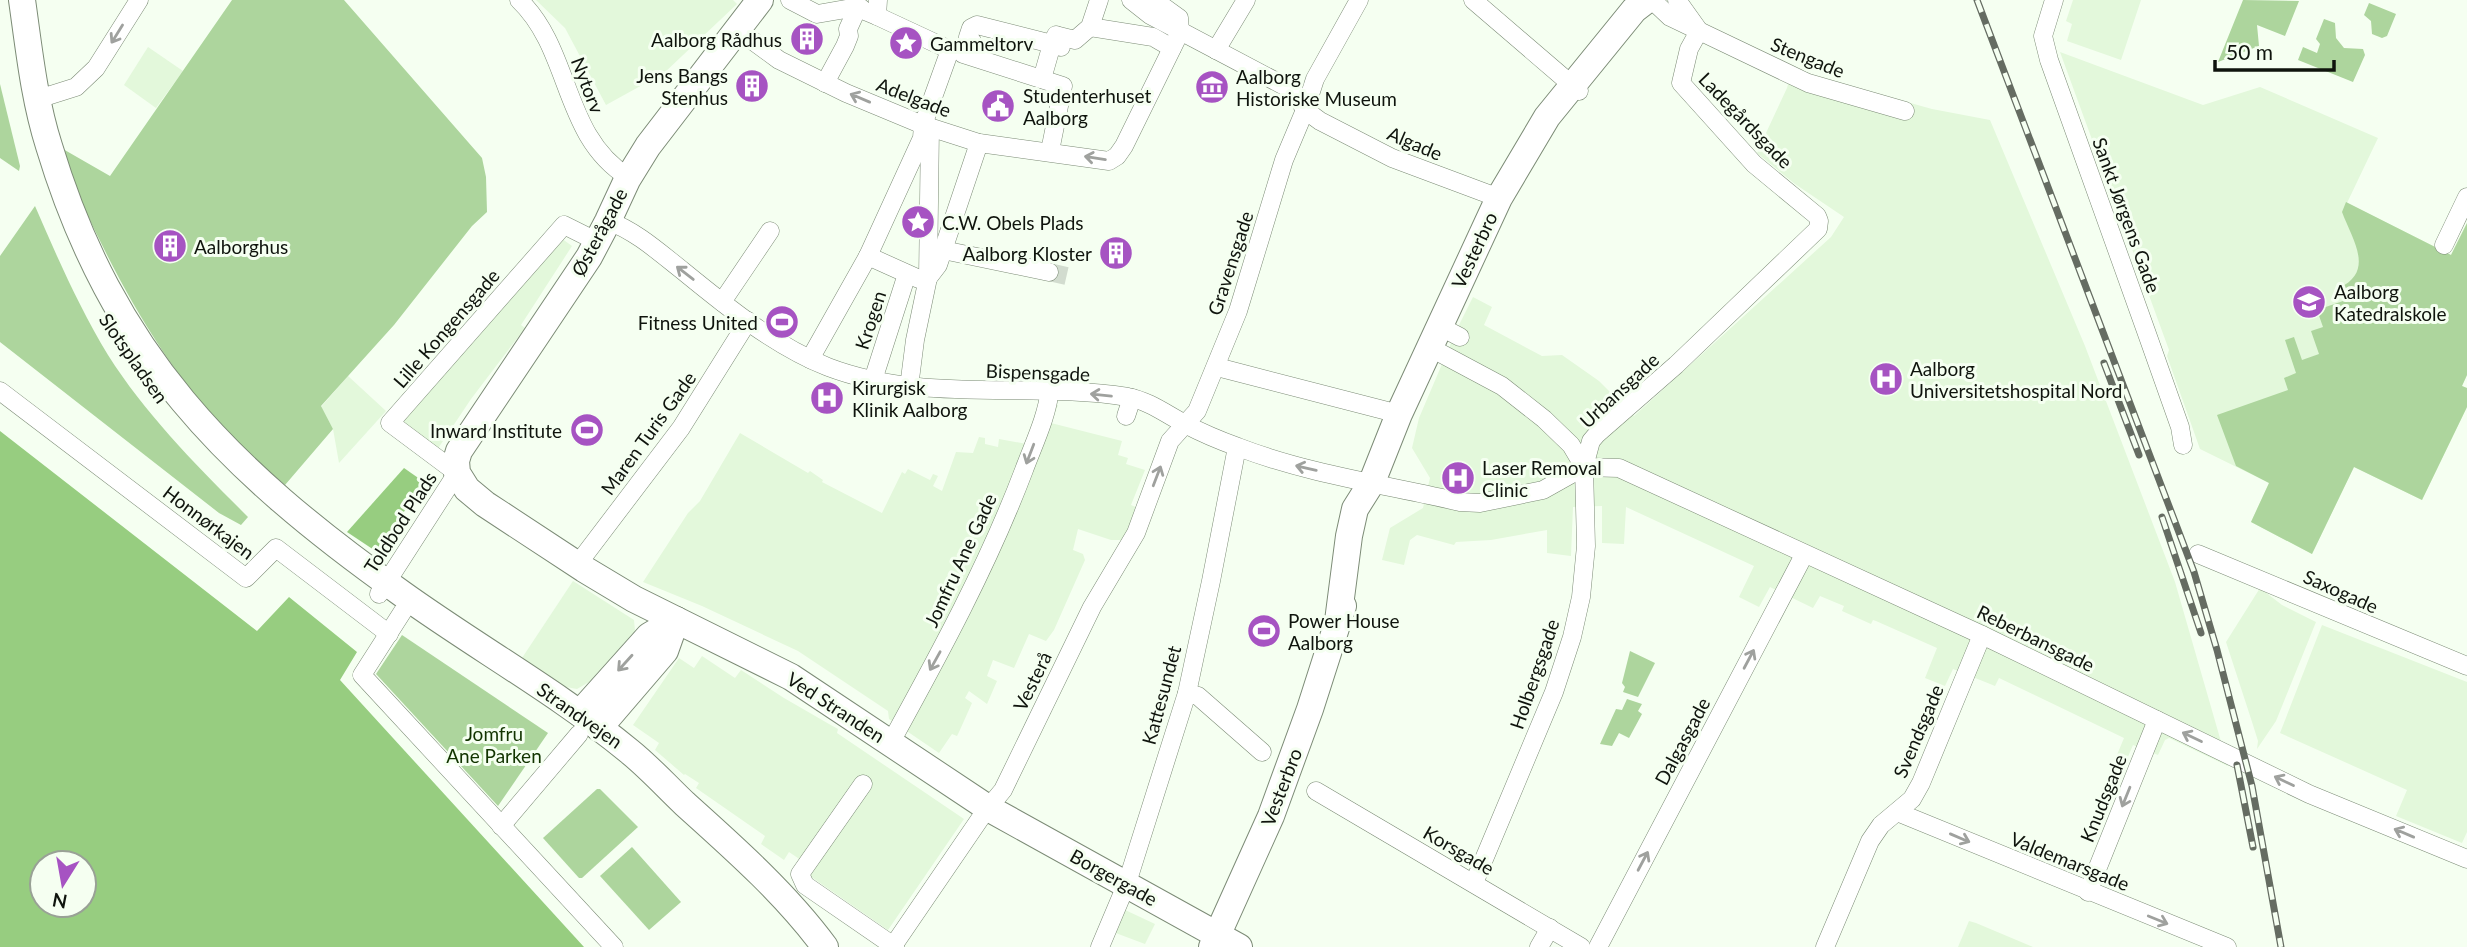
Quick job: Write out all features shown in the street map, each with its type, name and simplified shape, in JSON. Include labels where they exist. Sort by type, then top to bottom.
[{"type":"main road","points":[[6,0],[21,102],[41,146]]},
{"type":"main road","points":[[22,0],[38,99],[41,146]]},
{"type":"main road","name":"Østerågade","points":[[457,473],[458,451],[603,231],[628,177],[648,146],[760,0]]},
{"type":"main road","name":"Vesterbro","points":[[1223,943],[1306,719],[1367,537],[1372,513],[1372,482],[1399,414],[1443,337],[1499,198],[1519,165],[1562,116],[1575,89],[1641,16],[1649,0]]},
{"type":"main road","name":"Slotspladsen","points":[[41,146],[90,258],[145,353],[204,426],[299,524]]},
{"type":"main road","name":"Ved Stranden","points":[[457,473],[467,489],[485,504],[615,589],[791,677],[988,808]]},
{"type":"main road","name":"Strandvejen","points":[[299,524],[383,588],[586,725],[751,888],[804,947]]},
{"type":"main road","name":"Strandvejen","points":[[383,588],[403,611],[637,757],[723,836],[825,947]]},
{"type":"main road","points":[[586,725],[649,636],[676,620]]},
{"type":"main road","name":"Borgergade","points":[[988,808],[1126,883],[1223,943]]},
{"type":"street","points":[[38,99],[76,87],[96,68],[139,0]]},
{"type":"street","name":"Nytorv","points":[[519,0],[544,32],[584,131],[600,152],[628,177]]},
{"type":"street","points":[[790,0],[817,14],[868,8],[953,51],[927,126],[868,256],[810,359]]},
{"type":"street","name":"Algade","points":[[1131,0],[1176,40]]},
{"type":"street","name":"Algade","points":[[1154,0],[1179,18],[1176,40]]},
{"type":"street","points":[[1216,50],[1246,0]]},
{"type":"street","name":"Gravensgade","points":[[1187,425],[1197,411],[1217,367],[1238,311],[1284,160],[1315,79],[1359,0]]},
{"type":"street","points":[[1473,0],[1575,89]]},
{"type":"street","name":"Stengade","points":[[1649,0],[1670,17],[1808,83],[1905,111]]},
{"type":"street","name":"Stengade","points":[[1677,0],[1699,31]]},
{"type":"street","name":"Sankt Jørgens Gade","points":[[2054,0],[2043,36],[2049,60],[2180,427],[2183,445]]},
{"type":"street","points":[[1049,151],[1063,86],[962,54],[964,48],[971,47],[972,41],[968,37],[971,28],[977,25],[1074,40],[1090,27],[1095,1]]},
{"type":"street","points":[[825,83],[845,46],[849,36],[848,29],[868,8]]},
{"type":"street","name":"Algade","points":[[1090,27],[1176,40],[1216,50],[1294,91],[1305,110],[1320,121],[1392,158],[1499,198]]},
{"type":"street","name":"Adelgade","points":[[738,30],[779,60],[825,83],[927,126],[979,143],[1109,161],[1117,156],[1136,123],[1176,40]]},
{"type":"street","name":"Ladegårdsgade","points":[[1699,31],[1689,49],[1681,83],[1755,164],[1817,216],[1820,225]]},
{"type":"street","points":[[1042,79],[1059,39]]},
{"type":"street","points":[[909,387],[928,278],[927,126]]},
{"type":"street","points":[[868,256],[919,279],[928,278],[938,265],[979,143]]},
{"type":"street","points":[[2444,245],[2467,197]]},
{"type":"street","name":"Lille Kongensgade","points":[[457,473],[390,423],[564,225],[603,231]]},
{"type":"street","name":"Urbansgade","points":[[1584,467],[1589,448],[1597,434],[1676,365],[1815,233],[1820,225]]},
{"type":"street","name":"Bispensgade","points":[[603,231],[645,241],[748,321],[810,359],[831,368],[909,387],[970,391],[1050,389],[1129,407],[1149,404],[1187,425],[1237,447],[1280,462],[1372,482]]},
{"type":"street","points":[[722,302],[770,231]]},
{"type":"street","points":[[943,250],[1049,271]]},
{"type":"street","name":"Krogen","points":[[873,380],[907,274]]},
{"type":"street","name":"Maren Turis Gade","points":[[577,565],[681,428],[748,321]]},
{"type":"street","points":[[888,333],[916,337]]},
{"type":"street","points":[[1372,482],[1460,502],[1480,503],[1543,490],[1584,467],[1571,445],[1544,419],[1443,337]]},
{"type":"street","points":[[1217,367],[1399,414]]},
{"type":"street","name":"Jomfru Ane Gade","points":[[891,742],[982,568],[1048,407],[1050,389]]},
{"type":"street","name":"Honnørkajen","points":[[0,391],[246,578],[276,548],[389,634]]},
{"type":"street","name":"Vesterå","points":[[894,946],[1003,790],[1087,617],[1136,533],[1170,441],[1187,425]]},
{"type":"street","name":"Kattesundet","points":[[1100,947],[1126,883],[1186,693],[1237,447]]},
{"type":"street","name":"Reberbansgade","points":[[1584,467],[1619,468],[1982,635],[2309,794],[2467,859]]},
{"type":"street","name":"Holbergsgade","points":[[1474,883],[1554,692],[1572,637],[1581,597],[1587,547],[1584,467]]},
{"type":"street","name":"Toldbod Plads","points":[[383,588],[457,473]]},
{"type":"street","name":"Saxogade","points":[[2198,554],[2467,666]]},
{"type":"street","name":"Dalgasgade","points":[[1598,947],[1804,555]]},
{"type":"street","points":[[403,611],[362,675],[614,947]]},
{"type":"street","name":"Svendsgade","points":[[1825,947],[1870,841],[1881,825],[1912,799],[1921,783],[1982,635]]},
{"type":"street","points":[[1186,693],[1198,696],[1262,752]]},
{"type":"street","name":"Knudsgade","points":[[2088,892],[2157,720]]},
{"type":"street","points":[[500,826],[586,725]]},
{"type":"street","points":[[863,785],[800,874],[800,878],[805,885],[894,946]]},
{"type":"street","name":"Korsgade","points":[[1316,790],[1581,947]]},
{"type":"street","name":"Valdemarsgade","points":[[1897,812],[2227,947]]},
{"type":"street","points":[[1539,947],[1550,928]]},
{"type":"shaded area","points":[[536,0],[733,0],[737,4],[664,73],[606,105],[565,28]]},
{"type":"shaded area","points":[[2073,0],[2141,0],[2121,60],[2067,41],[2072,24],[2066,21]]},
{"type":"shaded area","points":[[148,47],[183,71],[156,108],[124,85]]},
{"type":"shaded area","name":"Aalborg Katedralskole","points":[[2060,52],[2203,105],[2260,87],[2378,138],[2347,203],[2451,255],[2467,223],[2467,375],[2462,386],[2467,388],[2467,407],[2422,500],[2354,467],[2312,554],[2251,522],[2269,483],[2200,449],[2167,356],[2169,350]]},
{"type":"shaded area","name":"Aalborg Universitetshospital Nord","points":[[1792,70],[1932,109],[1990,120],[2085,346],[2175,582],[2228,766],[2169,738],[2165,740],[2158,755],[2133,745],[2124,766],[2114,762],[2124,738],[1999,678],[1995,686],[1953,669],[1945,686],[1925,678],[1937,648],[1876,621],[1873,620],[1871,624],[1842,611],[1844,606],[1820,596],[1813,608],[1770,587],[1759,607],[1739,597],[1754,566],[1626,507],[1624,544],[1602,543],[1602,506],[1573,507],[1571,556],[1547,553],[1547,530],[1491,540],[1456,542],[1454,545],[1417,535],[1410,540],[1404,565],[1382,560],[1390,528],[1423,508],[1430,478],[1412,448],[1419,418],[1473,297],[1492,307],[1484,325],[1542,356],[1562,355],[1599,381],[1634,416],[1831,237],[1844,217],[1795,184],[1757,153],[1768,136],[1766,133],[1787,88]]},
{"type":"shaded area","points":[[561,238],[572,246],[521,325],[525,328],[471,399],[435,453],[399,425]]},
{"type":"shaded area","points":[[348,376],[386,411],[339,463],[333,429],[321,407]]},
{"type":"shaded area","points":[[1041,402],[1058,405],[1051,423],[1122,441],[1118,455],[1128,458],[1126,464],[1145,470],[1131,505],[1140,509],[1127,537],[1121,540],[1111,540],[1078,529],[1073,550],[1083,554],[1085,560],[1054,630],[1046,641],[1029,634],[1014,668],[993,660],[987,676],[997,681],[987,704],[969,691],[965,698],[972,703],[959,732],[957,736],[952,734],[939,753],[889,719],[888,711],[798,651],[643,582],[688,513],[700,501],[740,433],[808,473],[810,471],[823,480],[822,482],[882,513],[902,472],[905,474],[908,469],[930,480],[933,474],[938,476],[933,486],[942,491],[956,452],[973,453],[979,437],[985,438],[985,444],[998,447],[999,439],[1027,444]]},
{"type":"shaded area","points":[[0,431],[257,631],[289,597],[357,652],[340,680],[584,947],[0,947]]},
{"type":"shaded area","points":[[404,468],[424,482],[377,552],[347,532]]},
{"type":"shaded area","points":[[573,581],[634,620],[635,631],[589,682],[577,689],[560,686],[522,658]]},
{"type":"shaded area","points":[[2260,588],[2282,605],[2316,622],[2276,721],[2257,749],[2258,741],[2226,642]]},
{"type":"shaded area","points":[[2322,625],[2467,682],[2467,832],[2462,843],[2396,816],[2407,790],[2280,733]]},
{"type":"shaded area","points":[[702,656],[735,678],[741,670],[838,729],[837,733],[964,819],[888,930],[810,876],[814,869],[789,852],[784,860],[761,844],[765,836],[696,788],[699,783],[684,775],[655,750],[659,743],[633,725],[679,658],[694,668]]},
{"type":"shaded area","points":[[1123,909],[1155,924],[1145,944],[1113,932]]},
{"type":"shaded area","points":[[1969,921],[1976,923],[2033,947],[1958,947]]},
{"type":"green space","points":[[232,0],[344,0],[482,158],[486,177],[487,212],[472,226],[394,325],[321,406],[333,429],[285,485],[239,445],[204,407],[178,373],[131,300],[56,145],[110,176]]},
{"type":"green space","points":[[2243,0],[2299,1],[2285,36],[2257,25],[2259,46],[2218,62]]},
{"type":"green space","points":[[2369,3],[2396,14],[2387,36],[2382,38],[2372,34],[2371,21],[2364,15]]},
{"type":"green space","points":[[2324,19],[2335,23],[2336,38],[2344,48],[2363,49],[2365,55],[2353,82],[2298,60],[2303,47],[2317,53],[2320,44],[2316,39]]},
{"type":"green space","points":[[0,84],[20,166],[19,171],[0,158]]},
{"type":"green space","points":[[2346,202],[2451,255],[2467,223],[2467,375],[2462,386],[2467,388],[2467,407],[2422,500],[2354,467],[2312,554],[2251,522],[2269,483],[2236,466],[2217,415],[2288,390],[2284,378],[2296,373],[2285,340],[2294,337],[2302,360],[2319,354],[2311,331],[2323,327],[2317,310],[2343,301],[2339,288],[2350,281],[2359,264],[2355,244],[2342,212]]},
{"type":"green space","points":[[35,206],[78,300],[108,355],[156,419],[248,517],[241,525],[219,513],[0,342],[0,256]]},
{"type":"green space","name":"Jomfru Ane Parken","points":[[402,635],[548,733],[498,806],[376,674]]},
{"type":"green space","points":[[1630,651],[1655,663],[1638,697],[1623,692],[1625,687],[1622,683]]},
{"type":"green space","points":[[1627,699],[1642,704],[1638,711],[1642,714],[1629,738],[1619,733],[1612,746],[1600,744],[1616,709],[1622,710]]},
{"type":"green space","points":[[597,789],[638,827],[579,878],[543,838]]},
{"type":"green space","points":[[632,847],[681,902],[649,930],[600,876]]},
{"type":"tunnel","points":[[1049,272],[1071,277]]},
{"type":"railway","points":[[1977,0],[2194,572],[2252,786],[2281,947]]},
{"type":"railway","points":[[2104,363],[2139,455]]},
{"type":"railway","points":[[2162,517],[2201,633]]},
{"type":"railway","points":[[2237,765],[2253,847]]},
{"type":"place","name":"Aalborg Rådhus","points":[[807,39]]},
{"type":"place","name":"Gammeltorv","points":[[906,43]]},
{"type":"place","name":"Jens Bangs Stenhus","points":[[752,86]]},
{"type":"place","name":"Aalborg Historiske Museum","points":[[1212,87]]},
{"type":"place","name":"Studenterhuset Aalborg","points":[[998,106]]},
{"type":"place","name":"C.W. Obels Plads","points":[[918,222]]},
{"type":"place","name":"Aalborghus","points":[[170,246]]},
{"type":"place","name":"Aalborg Kloster","points":[[1116,253]]},
{"type":"place","name":"Aalborg Katedralskole","points":[[2309,302]]},
{"type":"place","name":"Fitness United","points":[[782,322]]},
{"type":"place","name":"Aalborg Universitetshospital Nord","points":[[1886,379]]},
{"type":"place","name":"Kirurgisk Klinik Aalborg","points":[[827,398]]},
{"type":"place","name":"Inward Institute","points":[[587,430]]},
{"type":"place","name":"Laser Removal Clinic","points":[[1458,478]]},
{"type":"place","name":"Power House Aalborg","points":[[1264,631]]}]
